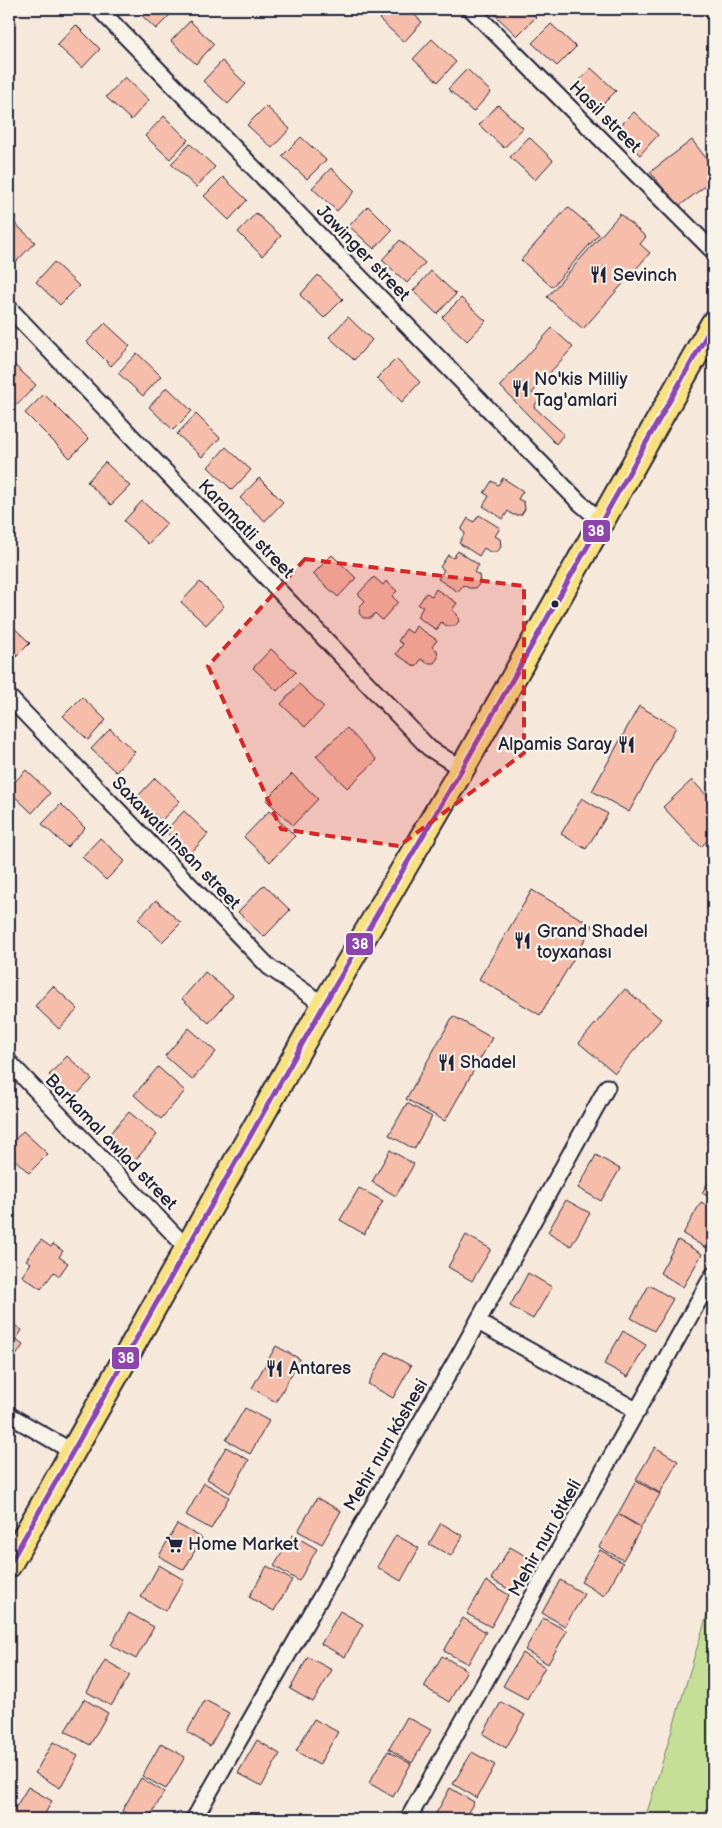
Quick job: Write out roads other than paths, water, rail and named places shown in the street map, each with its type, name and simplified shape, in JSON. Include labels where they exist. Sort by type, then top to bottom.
[{"type":"main road","points":[[9,1565],[324,1005],[462,769],[713,324]]},
{"type":"street","name":"Jawinger street","points":[[100,9],[559,482],[601,522]]},
{"type":"street","name":"Hasil street","points":[[471,9],[713,251]]},
{"type":"street","name":"Karamatli street","points":[[9,308],[429,748],[462,769]]},
{"type":"street","name":"Saxawatli insan street","points":[[9,697],[269,967],[324,1005]]},
{"type":"street","name":"Barkamal awlad street","points":[[9,1062],[187,1248]]},
{"type":"street","name":"Mehir nurı kóshesi","points":[[194,1819],[478,1322],[607,1086]]},
{"type":"street","name":"Mehir nurı ótkeli","points":[[408,1819],[713,1275]]},
{"type":"street","points":[[478,1322],[638,1411]]},
{"type":"street","points":[[9,1415],[73,1452]]},
{"type":"place","name":"Sevinch","points":[[599,275]]},
{"type":"place","name":"No'kis Milliy Tag'amlari","points":[[520,389]]},
{"type":"place","name":"Alpamis Saray","points":[[626,744]]},
{"type":"place","name":"Grand Shadel toyxanası","points":[[523,941]]},
{"type":"place","name":"Shadel","points":[[446,1062]]},
{"type":"place","name":"Antares","points":[[275,1368]]},
{"type":"place","name":"Home Market","points":[[174,1544]]}]
